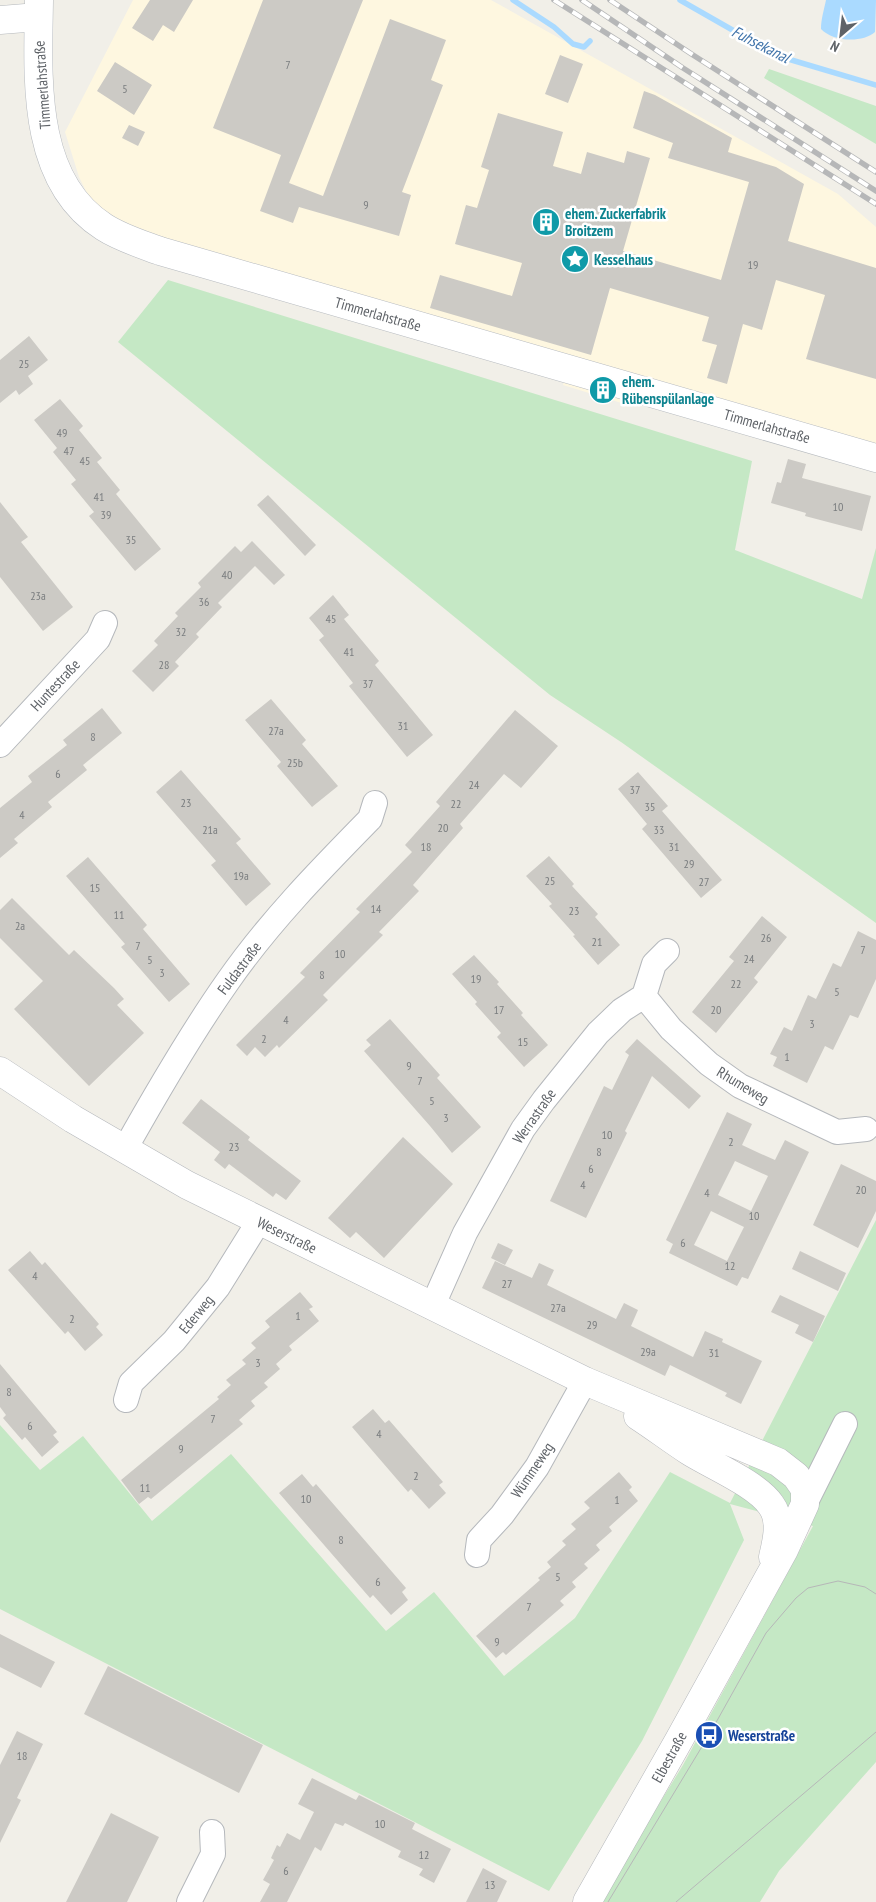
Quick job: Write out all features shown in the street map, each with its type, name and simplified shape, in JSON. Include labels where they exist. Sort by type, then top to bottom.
[{"type":"street","points":[[0,20],[38,9]]},
{"type":"street","name":"Timmerlahstraße","points":[[38,9],[40,106],[49,150],[64,186],[75,202],[104,227],[128,240],[160,251],[876,458]]},
{"type":"street","name":"Huntestraße","points":[[0,745],[98,639],[105,623]]},
{"type":"street","name":"Fuldastraße","points":[[125,1150],[163,1080],[228,980],[296,897],[370,819],[375,803]]},
{"type":"street","points":[[644,996],[654,964],[667,951]]},
{"type":"street","name":"Rhumeweg","points":[[644,996],[671,1029],[709,1064],[740,1086],[838,1132],[866,1129]]},
{"type":"street","name":"Werrastraße","points":[[432,1307],[465,1234],[523,1129],[598,1033],[622,1010],[644,996]]},
{"type":"street","name":"Weserstraße","points":[[0,1071],[73,1119],[125,1150],[259,1222],[585,1381],[778,1462],[796,1476],[805,1489],[805,1504]]},
{"type":"street","name":"Ederweg","points":[[126,1400],[131,1383],[174,1341],[207,1302],[259,1222]]},
{"type":"street","name":"Weserstraße","points":[[585,1381],[688,1450],[763,1494],[773,1506],[777,1519],[778,1538],[772,1558],[749,1612]]},
{"type":"street","name":"Wümmeweg","points":[[476,1555],[479,1540],[502,1514],[536,1467],[585,1381]]},
{"type":"street","points":[[749,1612],[784,1550],[845,1424]]},
{"type":"street","name":"Elbestraße","points":[[587,1902],[749,1612]]},
{"type":"street","points":[[190,1902],[213,1854],[212,1832]]},
{"type":"shaded area","points":[[133,0],[491,0],[838,194],[876,227],[876,458],[632,388],[628,405],[563,385],[567,369],[104,227],[79,177],[65,132]]},
{"type":"green space","points":[[769,69],[876,106],[876,144],[764,78]]},
{"type":"green space","points":[[168,280],[752,461],[735,550],[862,599],[876,548],[876,923],[621,742],[550,695],[118,342]]},
{"type":"green space","points":[[876,1220],[876,1762],[779,1871],[760,1902],[599,1902],[683,1765],[813,1526],[730,1504],[744,1540],[642,1741],[549,1891],[0,1609],[0,1425],[40,1470],[83,1436],[152,1521],[231,1454],[386,1631],[434,1592],[504,1676],[575,1618],[670,1472],[730,1503]]},
{"type":"water","points":[[826,0],[876,0],[875,32],[870,36],[848,40],[826,33],[821,29]]},
{"type":"building","points":[[150,0],[193,0],[174,32],[163,25],[153,41],[132,28]]},
{"type":"building","points":[[263,0],[363,0],[289,183],[323,196],[390,19],[446,40],[431,80],[443,85],[402,192],[411,195],[399,236],[299,207],[293,223],[260,211],[281,155],[213,128]]},
{"type":"building","points":[[560,55],[583,64],[568,103],[545,94]]},
{"type":"building","points":[[115,62],[152,85],[134,115],[97,91]]},
{"type":"building","points":[[644,91],[655,95],[732,138],[728,152],[776,167],[804,184],[788,241],[876,268],[876,379],[806,359],[825,295],[776,280],[762,330],[743,324],[727,384],[707,378],[717,345],[702,341],[709,317],[610,288],[591,355],[430,308],[440,275],[512,296],[522,263],[455,244],[466,205],[477,208],[489,170],[481,167],[498,113],[563,132],[553,166],[581,174],[587,152],[624,163],[627,151],[650,158],[623,251],[721,280],[749,182],[668,158],[673,143],[633,128]]},
{"type":"building","points":[[129,125],[145,132],[138,146],[122,138]]},
{"type":"building","points":[[29,336],[48,360],[28,376],[33,384],[19,395],[16,390],[0,403],[0,360]]},
{"type":"building","points":[[60,399],[83,426],[79,430],[102,458],[97,462],[120,490],[116,494],[161,549],[135,571],[89,516],[94,512],[71,484],[76,480],[53,452],[57,448],[34,420]]},
{"type":"building","points":[[788,459],[806,464],[802,478],[871,496],[862,531],[805,516],[806,513],[771,503],[777,482],[781,483]]},
{"type":"building","points":[[268,495],[316,545],[305,556],[257,505]]},
{"type":"building","points":[[0,502],[28,537],[21,542],[73,607],[43,631],[0,577]]},
{"type":"building","points":[[252,541],[285,575],[274,585],[255,566],[218,603],[222,607],[196,634],[199,637],[175,662],[179,666],[153,692],[132,671],[158,645],[154,641],[178,616],[175,613],[201,587],[198,583],[235,546],[241,552]]},
{"type":"building","points":[[333,595],[349,615],[344,619],[379,661],[375,665],[433,735],[407,757],[349,686],[353,683],[319,640],[324,636],[309,618]]},
{"type":"building","points":[[271,699],[306,740],[302,744],[338,786],[312,807],[277,766],[281,762],[245,720]]},
{"type":"building","points":[[102,708],[122,733],[83,765],[87,770],[48,802],[52,807],[14,839],[18,843],[0,858],[0,808],[32,782],[28,776],[67,745],[63,740]]},
{"type":"building","points":[[515,710],[558,746],[521,788],[504,774],[460,824],[463,828],[413,885],[419,891],[379,932],[383,935],[323,995],[328,1000],[279,1048],[277,1045],[265,1057],[255,1047],[247,1056],[236,1045],[305,977],[300,973],[360,912],[356,909],[412,852],[405,845],[440,806],[436,802]]},
{"type":"building","points":[[181,770],[241,839],[236,843],[271,884],[246,906],[211,865],[216,861],[156,792]]},
{"type":"building","points":[[638,772],[668,806],[662,811],[722,880],[701,898],[642,829],[647,824],[618,789]]},
{"type":"building","points":[[549,856],[574,884],[572,886],[598,914],[595,917],[620,945],[598,965],[549,906],[552,904],[526,876]]},
{"type":"building","points":[[88,857],[147,925],[143,929],[190,984],[169,1002],[121,947],[125,944],[66,876]]},
{"type":"building","points":[[12,898],[69,955],[74,950],[114,988],[124,999],[117,1005],[144,1033],[89,1086],[14,1009],[43,981],[0,938],[0,910]]},
{"type":"building","points":[[762,916],[787,937],[754,978],[758,982],[716,1033],[692,1012],[734,961],[729,957]]},
{"type":"building","points":[[858,931],[876,940],[876,979],[858,1018],[850,1015],[833,1050],[825,1046],[807,1083],[773,1066],[777,1057],[770,1054],[784,1027],[792,1031],[808,995],[816,999],[833,963],[841,967]]},
{"type":"building","points":[[474,955],[499,982],[497,984],[523,1013],[521,1015],[548,1045],[524,1067],[497,1037],[501,1033],[452,974]]},
{"type":"building","points":[[390,1019],[440,1075],[437,1078],[481,1127],[452,1153],[364,1051],[371,1045],[366,1040]]},
{"type":"building","points":[[637,1039],[701,1096],[689,1109],[652,1076],[586,1218],[550,1201],[604,1086],[612,1090],[629,1055],[625,1052]]},
{"type":"building","points":[[201,1099],[250,1137],[248,1140],[301,1181],[286,1200],[276,1193],[273,1197],[229,1164],[225,1169],[214,1160],[220,1152],[182,1123]]},
{"type":"building","points":[[727,1112],[752,1124],[742,1145],[775,1160],[785,1140],[809,1152],[748,1279],[742,1277],[737,1286],[669,1253],[673,1244],[666,1240]],"holes":[[[735,1161],[768,1176],[751,1211],[718,1195]],[[711,1211],[744,1227],[727,1261],[694,1245]]]},
{"type":"building","points":[[403,1137],[453,1184],[384,1258],[356,1232],[350,1238],[328,1218]]},
{"type":"building","points":[[841,1164],[876,1181],[876,1211],[858,1248],[813,1225]]},
{"type":"building","points":[[498,1243],[513,1250],[505,1265],[491,1258]]},
{"type":"building","points":[[30,1251],[42,1265],[45,1262],[99,1324],[96,1327],[103,1335],[85,1351],[68,1331],[65,1334],[8,1270]]},
{"type":"building","points":[[800,1251],[846,1273],[838,1291],[792,1269]]},
{"type":"building","points":[[495,1261],[532,1278],[539,1263],[554,1270],[547,1285],[616,1319],[624,1303],[638,1310],[631,1326],[693,1357],[705,1331],[723,1339],[722,1342],[762,1361],[741,1404],[725,1396],[727,1393],[670,1365],[665,1376],[482,1288]]},
{"type":"building","points":[[300,1292],[313,1307],[309,1309],[319,1321],[289,1346],[292,1350],[276,1364],[280,1369],[264,1383],[268,1387],[251,1401],[255,1406],[239,1420],[243,1424],[151,1499],[148,1497],[139,1504],[121,1480],[219,1399],[217,1397],[231,1385],[226,1380],[246,1364],[242,1360],[256,1348],[251,1343],[270,1327],[265,1321]]},
{"type":"building","points":[[780,1295],[825,1316],[813,1342],[795,1333],[799,1325],[771,1312]]},
{"type":"building","points":[[0,1364],[57,1432],[53,1435],[59,1442],[42,1457],[25,1437],[22,1440],[3,1418],[6,1415],[0,1407]]},
{"type":"building","points":[[373,1409],[385,1423],[389,1420],[443,1482],[439,1485],[446,1493],[429,1509],[411,1489],[408,1492],[352,1427]]},
{"type":"building","points":[[619,1472],[632,1487],[629,1490],[638,1501],[609,1527],[612,1531],[596,1545],[600,1550],[584,1564],[588,1568],[572,1582],[576,1587],[560,1601],[564,1605],[506,1655],[503,1652],[496,1658],[476,1636],[540,1580],[538,1578],[551,1567],[547,1562],[566,1545],[562,1541],[576,1529],[571,1524],[590,1508],[584,1502]]},
{"type":"building","points":[[302,1474],[313,1487],[316,1484],[406,1588],[402,1592],[408,1600],[391,1615],[373,1595],[370,1598],[279,1493]]},
{"type":"building","points":[[0,1634],[55,1662],[41,1688],[0,1667]]},
{"type":"building","points":[[108,1666],[263,1745],[239,1793],[84,1714]]},
{"type":"building","points":[[17,1731],[43,1744],[17,1798],[21,1800],[0,1843],[0,1765]]},
{"type":"building","points":[[312,1778],[356,1800],[359,1795],[415,1823],[412,1829],[451,1849],[434,1883],[419,1875],[423,1869],[398,1857],[401,1851],[345,1823],[343,1826],[335,1823],[321,1851],[315,1847],[287,1902],[260,1902],[270,1884],[263,1880],[274,1860],[271,1858],[277,1845],[280,1847],[287,1833],[300,1840],[314,1812],[298,1804]]},
{"type":"building","points":[[111,1813],[159,1837],[127,1902],[66,1902]]},
{"type":"building","points":[[483,1868],[507,1881],[497,1902],[466,1902]]},
{"type":"waterway","name":"Fuhsekanal","points":[[513,0],[554,27],[573,44],[584,47],[590,41]]},
{"type":"waterway","name":"Fuhsekanal","points":[[680,0],[778,56],[876,85]]},
{"type":"tram line","points":[[608,1902],[709,1735],[766,1633],[796,1598],[808,1588],[838,1581],[865,1587],[876,1594]]},
{"type":"tram line","points":[[676,1902],[876,1732]]},
{"type":"railway","points":[[554,0],[876,204]]},
{"type":"railway","points":[[582,0],[683,68],[876,191]]},
{"type":"railway","points":[[610,0],[876,172]]},
{"type":"place","name":"ehem. Zuckerfabrik Broitzem","points":[[546,222]]},
{"type":"place","name":"Kesselhaus","points":[[575,259]]},
{"type":"place","name":"ehem. Rübenspülanlage","points":[[603,390]]},
{"type":"place","name":"Weserstraße","points":[[709,1735]]}]
